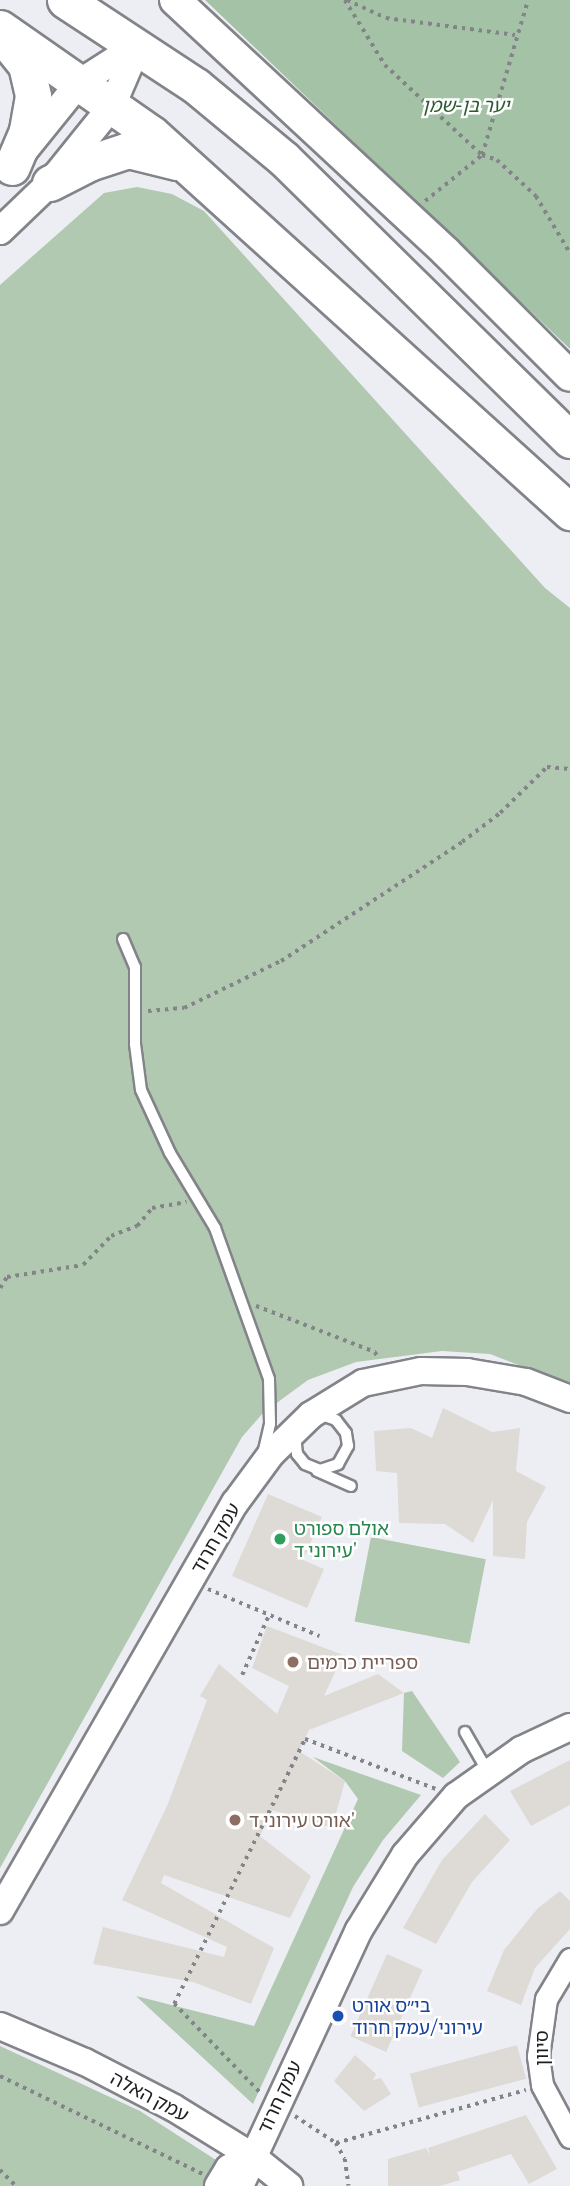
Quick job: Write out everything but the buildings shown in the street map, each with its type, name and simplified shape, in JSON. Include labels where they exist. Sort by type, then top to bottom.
[{"type":"highway","points":[[65,0],[138,45],[284,159],[570,440]]},
{"type":"highway","points":[[0,28],[112,106],[196,172],[570,512]]},
{"type":"highway","points":[[0,34],[26,65],[33,96],[27,131],[6,173]]},
{"type":"highway","points":[[50,183],[89,163],[128,150],[167,156],[196,172]]},
{"type":"main road","points":[[175,0],[407,216],[570,376]]},
{"type":"street","points":[[6,173],[79,83],[138,45]]},
{"type":"street","points":[[0,231],[50,183],[112,106],[138,45]]},
{"type":"street","name":"עמק חרוד","points":[[0,1910],[259,1468],[305,1420],[344,1392],[388,1375],[467,1372],[526,1382],[570,1399]]},
{"type":"street","name":"עמק חרוד","points":[[226,2185],[252,2156],[266,2099],[379,1893],[429,1823],[488,1772],[521,1750],[570,1727]]},
{"type":"street","name":"סיוון","points":[[570,1959],[546,1999],[539,2025],[542,2085],[570,2137]]},
{"type":"street","name":"עמק האלה","points":[[0,2026],[131,2085],[252,2156],[289,2186]]},
{"type":"lane","points":[[123,939],[135,967],[141,1090],[215,1228],[244,1301],[269,1380],[270,1424],[259,1468]]},
{"type":"lane","points":[[315,1469],[338,1464],[348,1446],[346,1433],[336,1420],[305,1420],[294,1437],[297,1454],[315,1469],[351,1486]]},
{"type":"lane","points":[[465,1732],[488,1772]]},
{"type":"path","points":[[346,0],[386,18],[516,35]]},
{"type":"path","points":[[346,0],[385,65],[482,155],[497,160],[536,196],[570,253]]},
{"type":"path","points":[[407,216],[482,155],[494,124],[497,95],[528,0]]},
{"type":"path","points":[[136,1012],[184,1008],[281,961],[463,842],[500,813],[547,767],[570,769]]},
{"type":"path","points":[[0,1288],[8,1277],[83,1265],[111,1236],[137,1226],[152,1208],[199,1200]]},
{"type":"path","points":[[244,1301],[375,1352],[388,1375]]},
{"type":"path","points":[[190,1582],[319,1636]]},
{"type":"path","points":[[242,1675],[269,1615]]},
{"type":"path","points":[[349,2186],[345,2159],[336,2143],[306,2120],[266,2099],[174,2004],[304,1739],[432,1787]]},
{"type":"path","points":[[0,2076],[226,2185]]},
{"type":"path","points":[[336,2143],[542,2085]]},
{"type":"path","points":[[0,2170],[16,2186]]},
{"type":"green space","name":"יער בן-שמן","points":[[205,0],[570,0],[570,349]]},
{"type":"green space","points":[[137,187],[172,194],[204,211],[545,588],[570,608],[570,1385],[490,1354],[442,1351],[356,1362],[308,1380],[263,1413],[242,1437],[0,1868],[0,285],[104,193]]},
{"type":"green space","points":[[371,1537],[486,1559],[469,1644],[355,1621]]},
{"type":"green space","points":[[412,1691],[460,1762],[443,1778],[402,1751],[404,1693]]},
{"type":"green space","points":[[313,1757],[421,1795],[383,1840],[353,1887],[253,2104],[136,1996],[254,2026],[358,1799],[345,1781]]},
{"type":"green space","points":[[0,2046],[140,2111],[216,2160],[205,2186],[0,2186]]},
{"type":"place","name":"אולם ספורט עירוני ד'","points":[[280,1539]]},
{"type":"place","name":"ספריית כרמים","points":[[293,1662]]},
{"type":"place","name":"אורט עירוני ד'","points":[[235,1820]]},
{"type":"place","name":"בי״ס אורט עירוני/עמק חרוד","points":[[338,2016]]}]
